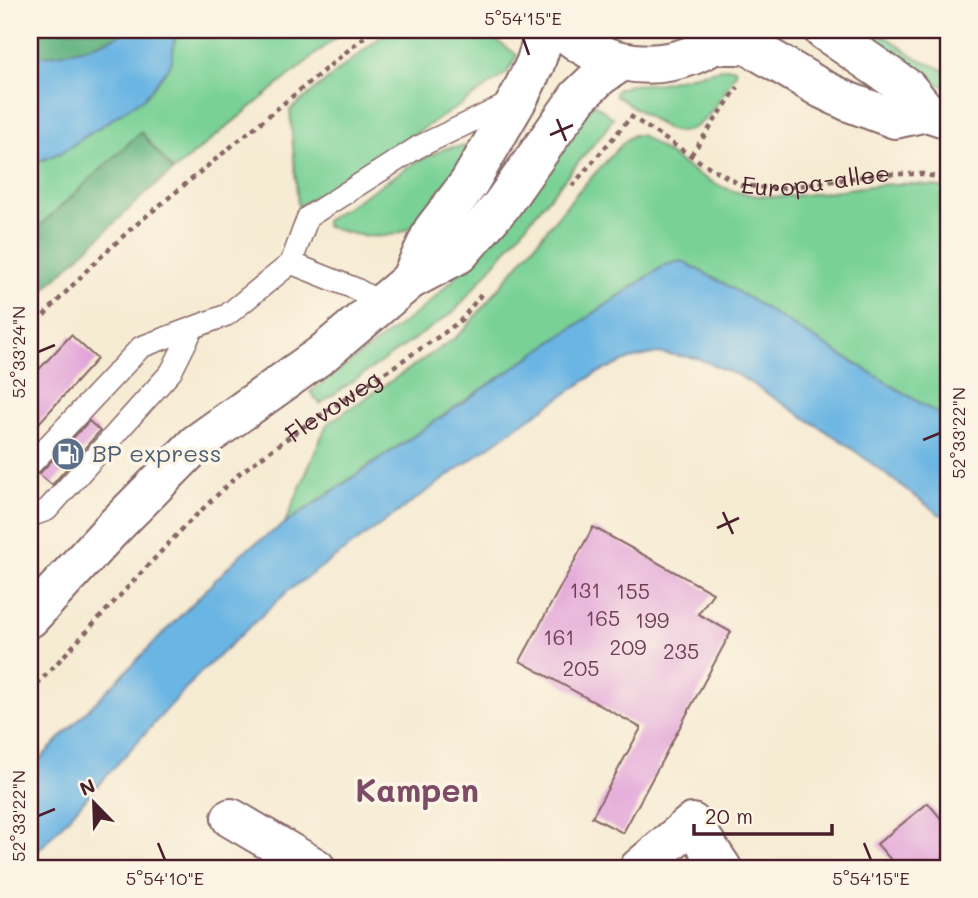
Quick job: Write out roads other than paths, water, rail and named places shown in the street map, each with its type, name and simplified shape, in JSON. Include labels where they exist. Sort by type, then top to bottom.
[{"type":"main road","name":"Flevoweg","points":[[397,292],[433,230],[469,183],[517,99],[535,64],[546,30]]},
{"type":"main road","points":[[563,30],[594,52],[621,62],[637,64],[669,62],[700,53],[723,38],[751,47],[836,97],[895,119],[938,116]]},
{"type":"main road","points":[[823,30],[907,88],[938,116]]},
{"type":"main road","name":"Flevoweg","points":[[30,618],[110,530],[196,444],[321,355],[397,292],[459,254],[501,206],[578,97],[600,76],[621,62]]},
{"type":"main road","points":[[231,818],[316,868]]},
{"type":"main road","points":[[639,868],[692,823],[722,868]]},
{"type":"lane","points":[[30,465],[141,347],[227,315],[291,263],[308,217],[418,148],[517,99]]},
{"type":"lane","points":[[291,263],[356,289],[397,292]]},
{"type":"lane","points":[[30,516],[47,510],[171,372],[193,328]]},
{"type":"water","points":[[128,30],[176,30],[171,64],[145,97],[62,152],[30,165],[30,57],[80,49],[106,41]]},
{"type":"water","points":[[682,261],[725,284],[948,420],[948,513],[940,515],[843,442],[741,377],[697,358],[657,353],[630,359],[595,374],[518,426],[288,591],[199,674],[30,860],[30,769],[243,552],[665,265]]},
{"type":"place","name":"BP express","points":[[68,454]]},
{"type":"district","name":"Kampen","points":[[417,791]]}]
